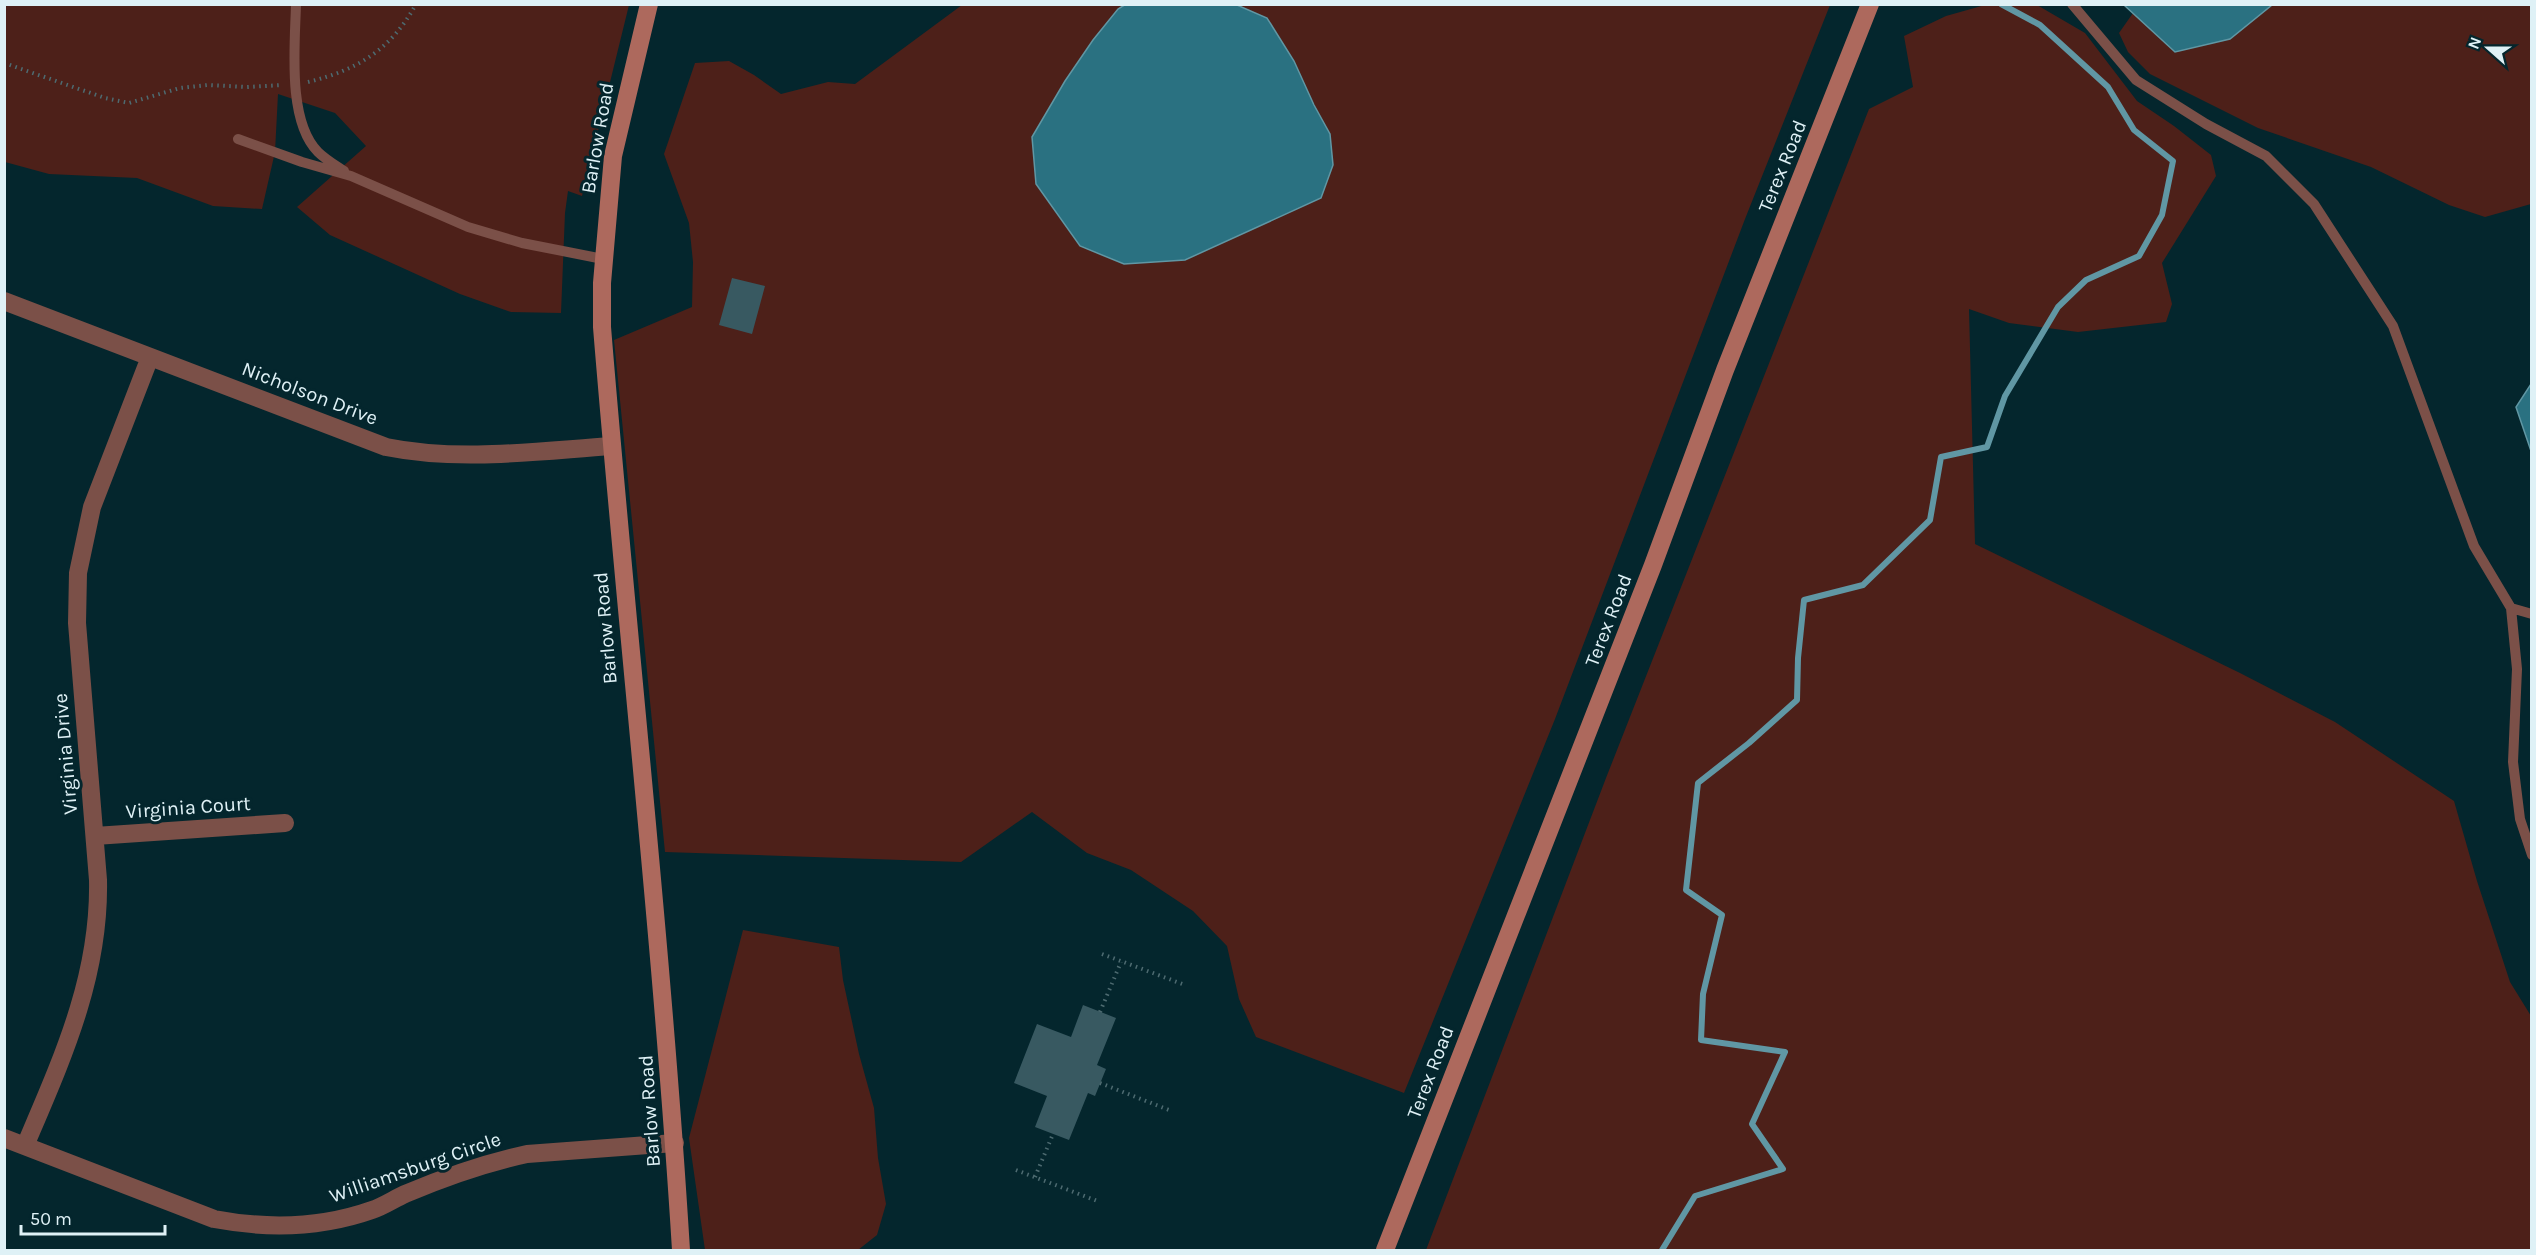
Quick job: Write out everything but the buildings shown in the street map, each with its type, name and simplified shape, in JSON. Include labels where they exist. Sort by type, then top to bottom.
[{"type":"main road","name":"Barlow Road","points":[[649,4],[617,136],[608,195],[603,259],[603,327],[646,835],[657,920],[675,1143],[681,1251]]},
{"type":"main road","name":"Terex Road","points":[[1384,1251],[1649,576],[1725,370],[1870,4]]},
{"type":"street","name":"Nicholson Drive","points":[[4,301],[386,447],[410,452],[466,456],[612,446]]},
{"type":"street","name":"Virginia Drive","points":[[25,1146],[81,1005],[94,953],[99,906],[77,623],[78,573],[92,507],[150,357]]},
{"type":"street","name":"Virginia Court","points":[[95,836],[285,823]]},
{"type":"street","name":"Williamsburg Circle","points":[[4,1138],[214,1219],[247,1225],[291,1226],[333,1220],[371,1210],[471,1168],[503,1159],[527,1154],[675,1143]]},
{"type":"lane","points":[[296,4],[296,84],[302,128],[317,151],[351,176]]},
{"type":"lane","points":[[2072,4],[2136,80],[2206,124],[2266,156],[2314,204],[2393,326],[2474,546],[2511,608],[2517,669],[2513,762],[2520,819],[2532,855]]},
{"type":"lane","points":[[238,139],[302,162],[351,176],[468,227],[522,243],[603,259]]},
{"type":"lane","points":[[2511,608],[2532,614]]},
{"type":"path","points":[[4,63],[105,98],[129,103],[189,87],[296,84],[331,77],[376,53],[395,34],[416,4]]},
{"type":"path","points":[[1102,954],[1185,986]]},
{"type":"path","points":[[1100,1012],[1121,962]]},
{"type":"path","points":[[1100,1083],[1169,1110]]},
{"type":"path","points":[[1035,1177],[1053,1134]]},
{"type":"path","points":[[1016,1170],[1100,1202]]},
{"type":"shaded area","points":[[4,5],[629,5],[582,196],[568,191],[561,313],[511,312],[460,294],[330,235],[297,207],[366,146],[335,113],[278,94],[275,152],[262,209],[213,206],[137,178],[49,174],[5,162]]},
{"type":"shaded area","points":[[962,5],[1830,5],[1745,219],[1555,719],[1404,1093],[1256,1037],[1239,999],[1227,946],[1193,911],[1131,870],[1087,853],[1032,812],[961,862],[665,852],[614,340],[692,307],[693,262],[689,223],[664,154],[695,63],[729,61],[781,94],[828,82],[855,84]]},
{"type":"shaded area","points":[[1985,5],[2037,5],[2085,33],[2137,101],[2211,155],[2216,176],[2162,263],[2172,304],[2166,322],[2078,332],[2009,323],[1969,309],[1975,544],[2240,673],[2335,722],[2454,801],[2510,982],[2531,1016],[2531,1250],[1426,1250],[1606,778],[1869,109],[1913,87],[1904,36],[1946,16]]},
{"type":"shaded area","points":[[2272,5],[2531,5],[2531,204],[2485,217],[2449,205],[2371,167],[2258,128],[2150,74],[2128,52],[2119,33],[2133,13],[2175,52],[2230,39]]},
{"type":"shaded area","points":[[743,930],[839,947],[843,980],[859,1054],[874,1108],[878,1158],[886,1204],[877,1235],[858,1250],[705,1250],[689,1138]]},
{"type":"water","points":[[1126,4],[1237,5],[1267,18],[1294,61],[1330,134],[1333,165],[1321,198],[1185,260],[1124,264],[1080,246],[1036,184],[1032,137],[1065,81],[1093,40],[1118,9]]},
{"type":"water","points":[[2124,5],[2272,5],[2230,39],[2175,52]]},
{"type":"water","points":[[2531,384],[2531,451],[2516,407]]},
{"type":"waterway","points":[[1662,1250],[1695,1196],[1783,1169],[1752,1124],[1785,1052],[1701,1040],[1703,994],[1722,915],[1686,890],[1698,783],[1749,743],[1797,700],[1798,658],[1804,600],[1863,585],[1930,520],[1941,457],[1987,447],[2005,396],[2058,307],[2086,280],[2139,256],[2162,215],[2173,161],[2134,130],[2108,87],[2040,25],[2001,4]]}]
